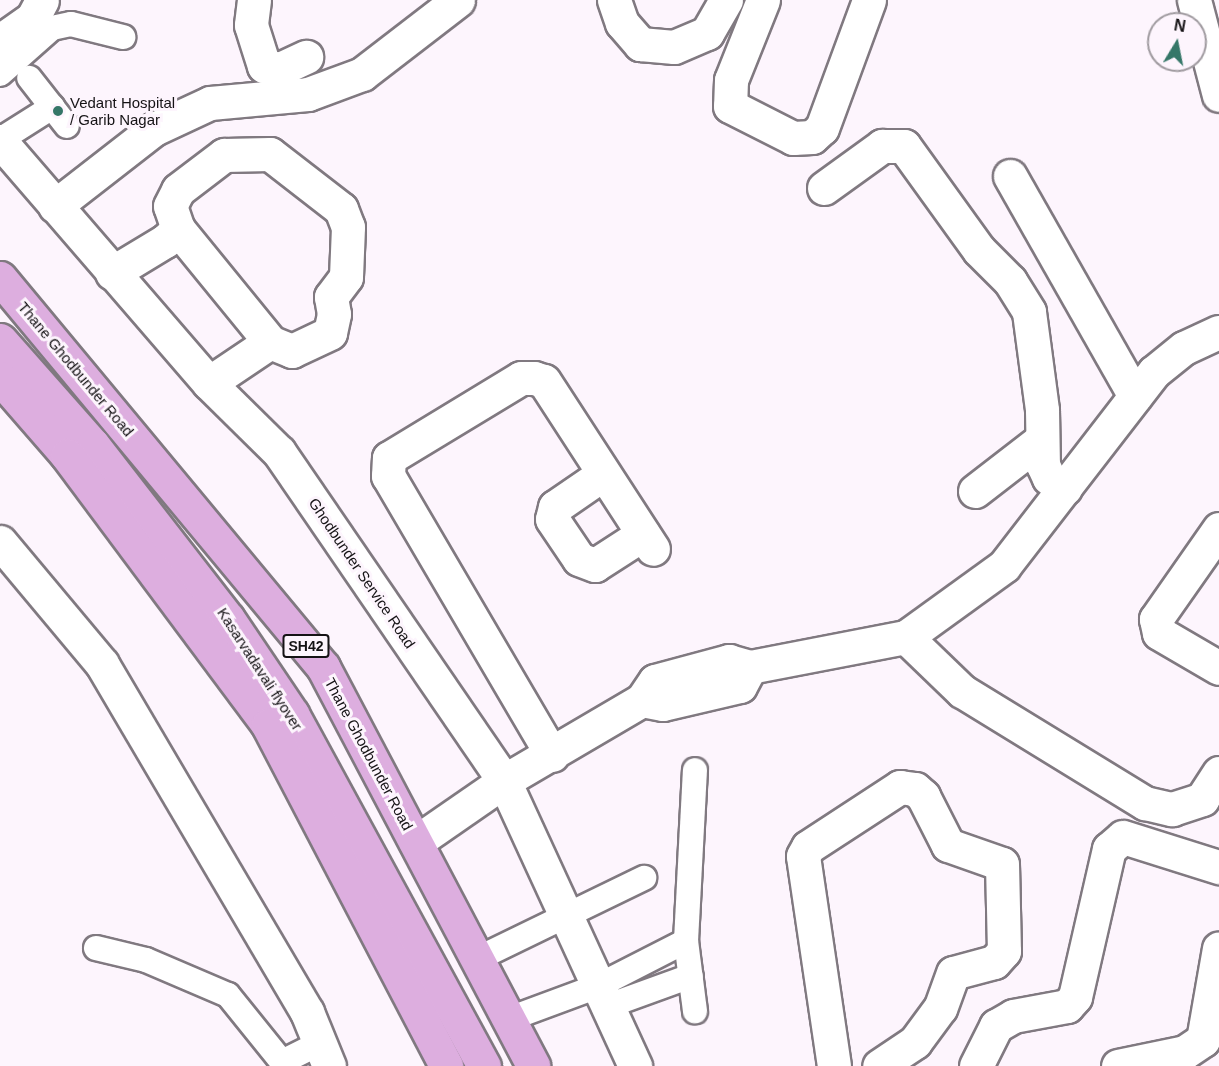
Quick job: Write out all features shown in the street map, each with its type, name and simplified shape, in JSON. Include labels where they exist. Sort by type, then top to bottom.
[{"type":"main road","name":"Thane Ghodbunder Road","points":[[0,278],[323,667],[533,1066]]},
{"type":"main road","name":"Kasarvadavali flyover","points":[[0,340],[93,445],[254,657],[292,714],[484,1066]]},
{"type":"main road","points":[[0,378],[67,454],[268,725],[446,1066]]},
{"type":"street","points":[[0,41],[32,19],[42,0]]},
{"type":"street","points":[[254,0],[251,25],[264,66],[280,69],[306,57]]},
{"type":"street","points":[[55,206],[154,129],[210,103],[308,94],[362,74],[458,0]]},
{"type":"street","points":[[614,0],[622,22],[640,44],[674,48],[706,33],[726,0]]},
{"type":"street","points":[[763,0],[731,80],[730,106],[793,138],[812,137],[822,128],[869,0]]},
{"type":"street","points":[[1194,0],[1219,95]]},
{"type":"street","name":"Ghodbunder Service Road","points":[[0,141],[209,383],[279,452],[504,781],[635,1066]]},
{"type":"street","points":[[824,188],[882,146],[904,146],[979,250],[1011,281],[1029,312],[1042,410],[1043,465],[1049,478],[1065,488]]},
{"type":"street","points":[[270,154],[341,209],[348,227],[346,277],[331,297],[334,314],[330,333],[292,351],[270,342],[178,229],[170,206],[177,190],[224,155],[270,154]]},
{"type":"street","points":[[1010,176],[1135,396]]},
{"type":"street","points":[[112,273],[165,241],[178,229]]},
{"type":"street","points":[[416,842],[504,781],[552,755],[642,700],[655,681],[729,661],[750,667],[906,637],[1004,566],[1154,372],[1184,348],[1219,332]]},
{"type":"street","points":[[209,383],[270,342]]},
{"type":"street","points":[[552,755],[388,476],[387,466],[396,452],[521,378],[534,378],[544,381],[648,542],[595,565],[579,559],[552,519],[555,507],[603,474]]},
{"type":"street","points":[[975,491],[1041,440]]},
{"type":"street","points":[[1219,529],[1156,619],[1159,633],[1219,668]]},
{"type":"street","points":[[0,542],[102,664],[307,1012],[324,1054]]},
{"type":"street","points":[[906,637],[962,691],[1145,802],[1172,809],[1202,799],[1219,773]]},
{"type":"street","points":[[834,1066],[803,856],[808,847],[900,787],[915,789],[923,796],[948,844],[1002,864],[1004,951],[994,962],[952,973],[940,1008],[915,1042],[879,1066]]},
{"type":"street","points":[[976,1066],[996,1026],[1013,1016],[1067,1006],[1075,997],[1109,849],[1123,837],[1219,867]]},
{"type":"street","points":[[1118,1066],[1185,1052],[1203,1040],[1219,948]]},
{"type":"street","points":[[635,1066],[652,1066]]},
{"type":"lane","points":[[0,74],[52,28],[71,24],[123,37]]},
{"type":"lane","points":[[29,78],[67,126]]},
{"type":"lane","points":[[0,141],[52,107]]},
{"type":"lane","points":[[695,770],[686,941],[695,1011]]},
{"type":"lane","points":[[477,958],[644,878]]},
{"type":"lane","points":[[603,996],[686,941]]},
{"type":"lane","points":[[96,948],[146,960],[228,995],[283,1064],[324,1054]]},
{"type":"lane","points":[[509,1019],[691,976]]},
{"type":"place","name":"Vedant Hospital / Garib Nagar","points":[[58,111]]}]
